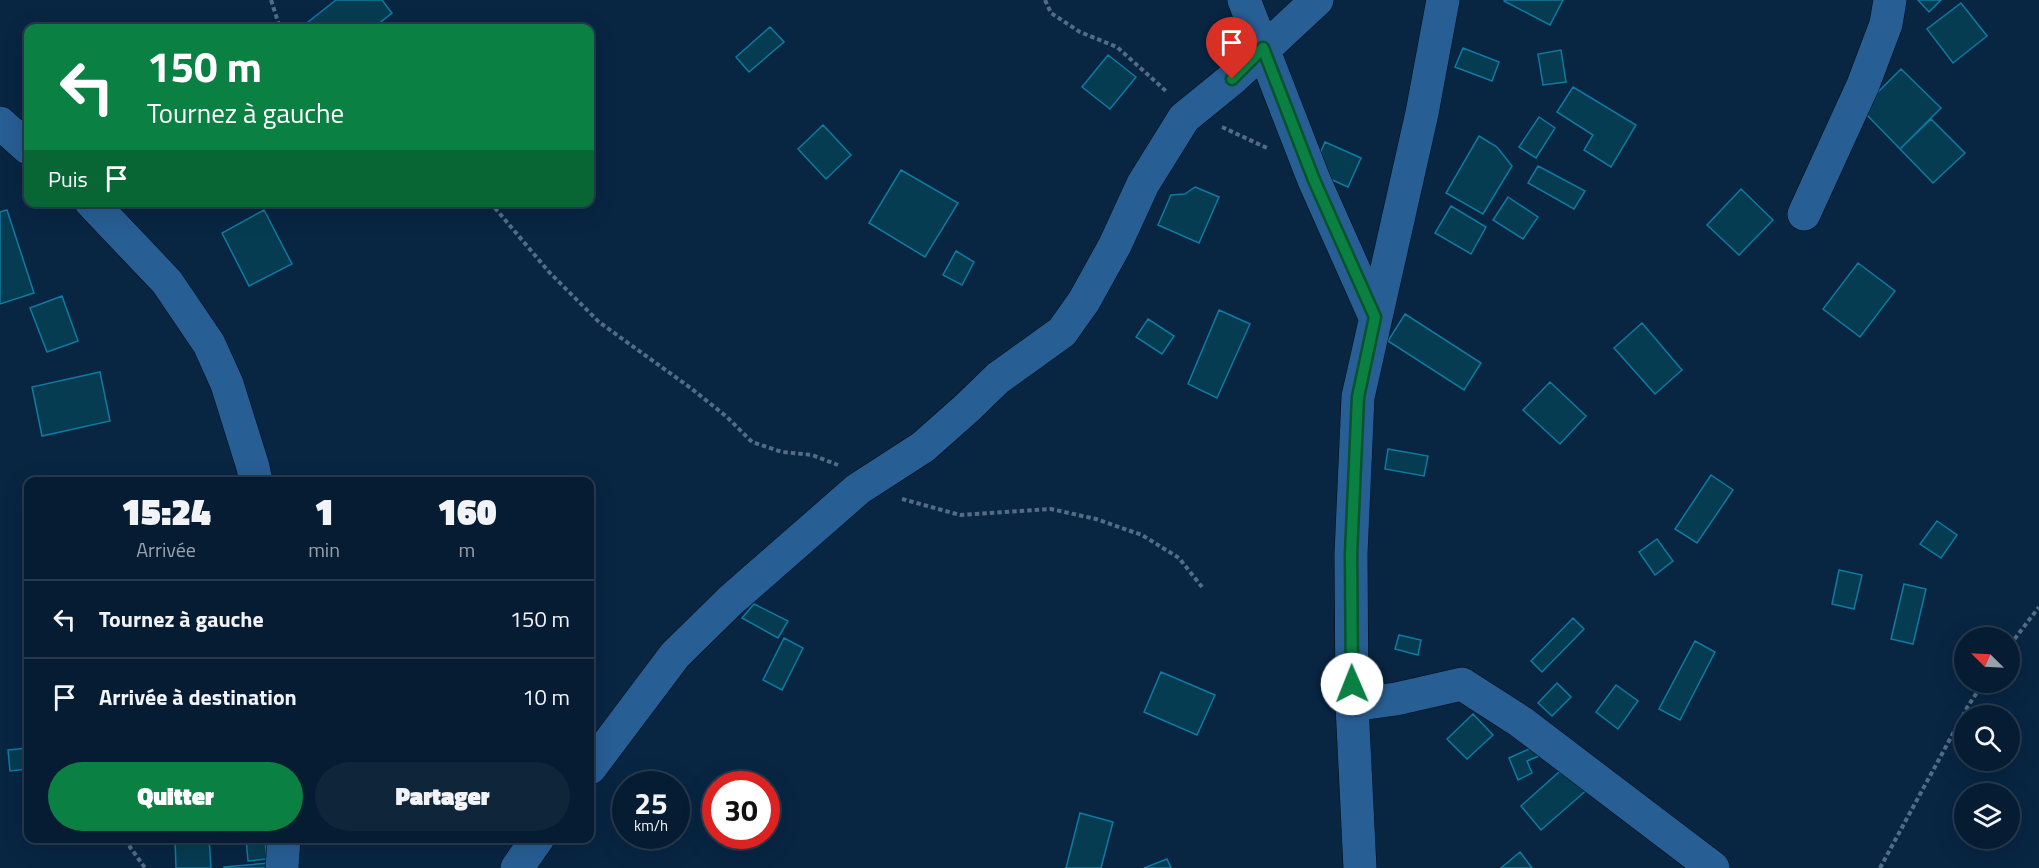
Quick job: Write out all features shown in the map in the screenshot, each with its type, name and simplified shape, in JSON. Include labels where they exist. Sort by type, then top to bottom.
[{"type":"street","points":[[1244,0],[1314,180],[1375,317]]},
{"type":"street","points":[[594,763],[675,655],[730,601],[858,489],[923,447],[998,378],[1062,332],[1084,301],[1143,184],[1184,118],[1232,79],[1317,0]]},
{"type":"street","points":[[1360,868],[1352,705],[1351,554],[1358,397],[1422,113],[1443,0]]},
{"type":"street","points":[[1804,214],[1863,85],[1886,24],[1890,0]]},
{"type":"street","points":[[0,123],[24,144]]},
{"type":"street","points":[[96,207],[167,282],[209,344],[227,384],[255,477]]},
{"type":"street","points":[[1352,705],[1396,699],[1462,684],[1521,722],[1713,868]]},
{"type":"street","points":[[282,868],[284,843]]},
{"type":"street","points":[[517,868],[534,843]]},
{"type":"path","points":[[271,0],[278,24]]},
{"type":"path","points":[[494,207],[549,272],[599,322],[692,389],[727,417],[752,442],[782,453],[812,455],[839,466],[858,489],[960,515],[1051,508],[1096,519],[1142,535],[1179,558],[1202,587]]},
{"type":"path","points":[[2020,632],[2039,607]]},
{"type":"path","points":[[1880,868],[1977,693]]},
{"type":"path","points":[[129,843],[145,868]]},
{"type":"building","points":[[336,0],[382,0],[392,13],[378,24],[306,24]]},
{"type":"building","points":[[1505,0],[1563,0],[1550,25]]},
{"type":"building","points":[[1918,0],[1941,0],[1929,12]]},
{"type":"building","points":[[1961,3],[1987,36],[1953,63],[1927,29]]},
{"type":"building","points":[[770,27],[784,42],[749,72],[736,57]]},
{"type":"building","points":[[1463,48],[1499,62],[1492,81],[1455,67]]},
{"type":"building","points":[[1561,50],[1566,82],[1543,85],[1538,54]]},
{"type":"building","points":[[1108,55],[1136,77],[1110,109],[1082,87]]},
{"type":"building","points":[[1901,69],[1941,108],[1900,149],[1861,109]]},
{"type":"building","points":[[1573,87],[1636,125],[1611,167],[1584,150],[1593,135],[1557,112]]},
{"type":"building","points":[[1539,117],[1555,128],[1536,158],[1519,147]]},
{"type":"building","points":[[1931,119],[1965,153],[1933,183],[1900,149]]},
{"type":"building","points":[[823,125],[851,155],[826,179],[798,149]]},
{"type":"building","points":[[1479,136],[1497,147],[1512,166],[1483,214],[1446,193]]},
{"type":"building","points":[[1325,142],[1361,158],[1348,187],[1312,171]]},
{"type":"building","points":[[1538,166],[1585,191],[1574,209],[1528,183]]},
{"type":"building","points":[[901,170],[958,203],[925,257],[869,223]]},
{"type":"building","points":[[1195,187],[1219,197],[1199,243],[1158,225],[1171,195],[1185,194]]},
{"type":"building","points":[[1741,189],[1773,220],[1739,255],[1707,225]]},
{"type":"building","points":[[1508,197],[1538,217],[1523,239],[1493,220]]},
{"type":"building","points":[[1451,206],[1486,227],[1471,254],[1435,233]]},
{"type":"building","points":[[7,210],[34,293],[0,304],[0,212]]},
{"type":"building","points":[[264,210],[292,264],[249,286],[222,233]]},
{"type":"building","points":[[956,251],[974,262],[962,285],[943,275]]},
{"type":"building","points":[[1858,263],[1895,291],[1860,337],[1823,309]]},
{"type":"building","points":[[62,296],[78,341],[47,352],[30,308]]},
{"type":"building","points":[[1219,310],[1250,324],[1217,398],[1188,384]]},
{"type":"building","points":[[1405,314],[1481,363],[1464,390],[1388,341]]},
{"type":"building","points":[[1148,319],[1174,336],[1162,354],[1136,337]]},
{"type":"building","points":[[1642,323],[1682,370],[1655,394],[1614,348]]},
{"type":"building","points":[[100,372],[110,421],[42,436],[32,387]]},
{"type":"building","points":[[1550,382],[1586,416],[1560,444],[1523,410]]},
{"type":"building","points":[[1388,449],[1428,456],[1424,476],[1385,469]]},
{"type":"building","points":[[1711,475],[1733,490],[1697,543],[1675,529]]},
{"type":"building","points":[[1937,521],[1957,535],[1941,558],[1920,544]]},
{"type":"building","points":[[1657,539],[1673,561],[1655,575],[1639,552]]},
{"type":"building","points":[[1839,570],[1862,575],[1854,609],[1832,604]]},
{"type":"building","points":[[1904,584],[1926,589],[1913,644],[1891,639]]},
{"type":"building","points":[[754,604],[788,621],[778,638],[742,618]]},
{"type":"building","points":[[1573,618],[1584,629],[1542,672],[1531,661]]},
{"type":"building","points":[[1399,635],[1421,640],[1418,655],[1395,649]]},
{"type":"building","points":[[784,638],[803,648],[782,690],[763,680]]},
{"type":"building","points":[[1695,641],[1715,652],[1680,720],[1659,709]]},
{"type":"building","points":[[1161,672],[1215,695],[1197,735],[1144,712]]},
{"type":"building","points":[[1557,683],[1571,697],[1552,716],[1538,703]]},
{"type":"building","points":[[1616,685],[1638,701],[1618,729],[1596,712]]},
{"type":"building","points":[[1473,714],[1493,735],[1467,759],[1447,739]]},
{"type":"building","points":[[1540,744],[1544,754],[1527,761],[1532,773],[1518,780],[1509,758]]},
{"type":"building","points":[[24,748],[24,769],[10,771],[8,750]]},
{"type":"building","points":[[1568,764],[1589,788],[1541,830],[1521,806]]},
{"type":"building","points":[[1080,813],[1113,822],[1101,868],[1066,868]]},
{"type":"building","points":[[175,843],[209,843],[211,868],[176,868]]},
{"type":"building","points":[[246,843],[265,843],[267,859],[248,861]]},
{"type":"building","points":[[1520,852],[1532,868],[1501,868]]},
{"type":"building","points":[[1167,859],[1171,868],[1144,868]]},
{"type":"building","points":[[269,863],[270,868],[224,868],[224,867]]},
{"type":"route","points":[[1232,79],[1263,48],[1314,180],[1375,317],[1358,397],[1351,554],[1352,684]]}]
